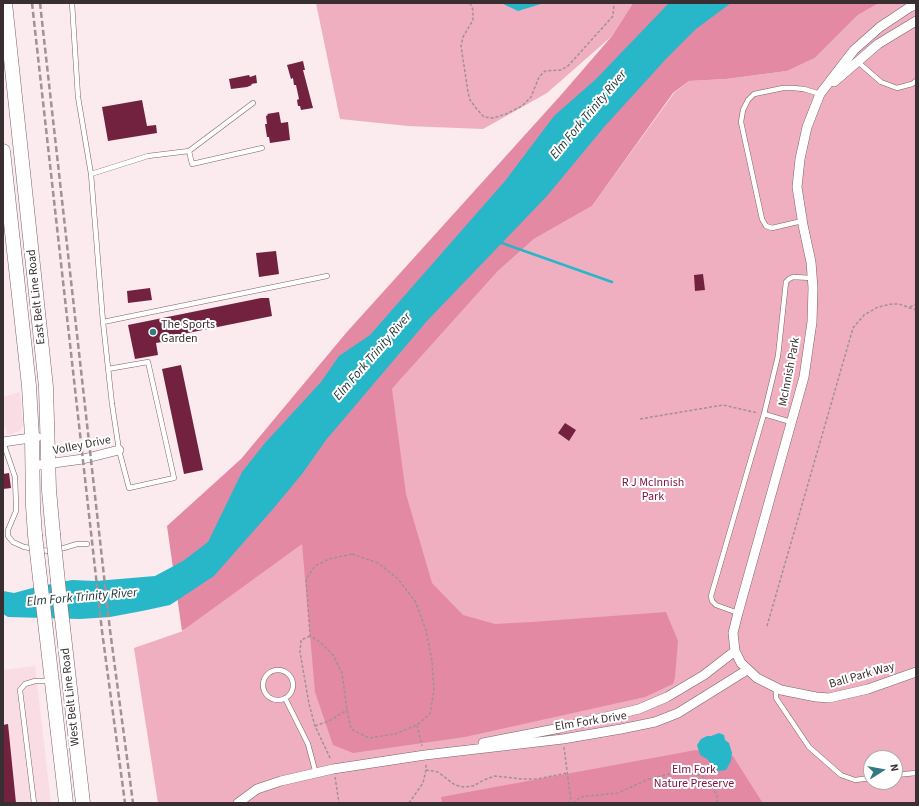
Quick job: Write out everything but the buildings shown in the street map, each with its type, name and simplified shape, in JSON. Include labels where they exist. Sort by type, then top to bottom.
[{"type":"main road","name":"East Belt Line Road","points":[[4,3],[42,343],[46,387],[49,490],[60,592]]},
{"type":"main road","name":"East Belt Line Road","points":[[3,151],[26,352],[32,437],[33,506],[42,596]]},
{"type":"main road","name":"West Belt Line Road","points":[[60,592],[83,803]]},
{"type":"main road","name":"West Belt Line Road","points":[[42,596],[66,803]]},
{"type":"street","name":"McInnish Park","points":[[735,651],[733,633],[804,377],[812,322],[811,262],[802,221],[797,187],[800,159],[807,127],[820,94],[854,50],[880,27],[910,7],[916,5]]},
{"type":"street","name":"McInnish Park","points":[[820,94],[878,44],[916,21]]},
{"type":"street","points":[[3,442],[48,435]]},
{"type":"street","name":"Volley Drive","points":[[32,466],[82,459],[119,450]]},
{"type":"street","name":"Ball Park Way","points":[[735,651],[741,663],[757,678],[781,690],[816,697],[829,698],[868,689],[916,672]]},
{"type":"street","name":"Elm Fork Drive","points":[[425,755],[560,728],[639,709],[667,697],[704,675],[735,651]]},
{"type":"street","name":"Elm Fork Drive","points":[[238,803],[257,789],[281,781],[333,769],[425,755],[563,739],[655,722],[678,713],[747,670]]},
{"type":"lane","points":[[72,3],[78,96],[91,174],[103,322],[108,369],[119,450],[129,488],[174,478],[148,362],[108,369]]},
{"type":"lane","points":[[850,55],[881,82],[897,88],[912,84],[916,81]]},
{"type":"lane","points":[[802,221],[772,228],[766,226],[762,219],[741,122],[743,110],[748,100],[754,94],[783,88],[792,88],[804,89],[820,94]]},
{"type":"lane","points":[[91,174],[148,156],[189,151],[253,103]]},
{"type":"lane","points":[[189,151],[192,164],[262,148]]},
{"type":"lane","points":[[103,322],[327,276]]},
{"type":"lane","points":[[738,613],[716,605],[712,601],[711,596],[764,414],[778,356],[786,282],[793,277],[812,278]]},
{"type":"lane","points":[[764,414],[792,422]]},
{"type":"lane","points":[[3,442],[15,477],[16,511],[8,530],[8,536],[13,542],[24,547],[48,551],[77,544],[87,544]]},
{"type":"lane","points":[[274,671],[283,672],[291,678],[291,693],[285,698],[278,700],[273,699],[265,693],[264,680],[274,671]]},
{"type":"lane","points":[[34,803],[20,690],[25,684],[35,681],[51,681]]},
{"type":"lane","points":[[776,687],[776,698],[809,747],[841,775],[855,780],[863,779]]},
{"type":"lane","points":[[285,698],[308,744],[316,774]]},
{"type":"lane","points":[[903,775],[916,773]]},
{"type":"path","points":[[470,3],[473,10],[473,20],[463,38],[461,46],[468,92],[470,100],[484,117],[493,118],[506,114],[522,106],[531,97],[539,77],[545,71],[561,70],[568,66],[613,16],[614,3]]},
{"type":"path","points":[[767,626],[853,328],[864,315],[878,307],[892,304],[910,307],[916,310]]},
{"type":"path","points":[[910,307],[916,304]]},
{"type":"path","points":[[640,419],[723,405],[764,414]]},
{"type":"path","points":[[352,554],[378,563],[398,580],[415,601],[426,630],[432,661],[434,690],[430,714],[417,725],[396,734],[369,738],[351,729],[346,710],[342,673],[333,655],[320,642],[310,636],[306,579],[315,566],[329,559],[352,554]]},
{"type":"path","points":[[310,636],[302,640],[300,652],[309,704],[315,726],[330,758],[339,803]]},
{"type":"path","points":[[315,726],[329,721],[346,710]]},
{"type":"path","points":[[409,803],[423,783],[426,770],[425,755],[417,725]]},
{"type":"path","points":[[563,739],[571,802]]},
{"type":"path","points":[[426,770],[438,772],[455,785],[464,787],[473,786],[495,776],[522,779],[567,773]]},
{"type":"path","points":[[564,803],[575,802],[580,797],[618,793],[649,779],[673,773],[687,773],[702,776],[712,785],[718,799],[716,803]]},
{"type":"shaded area","points":[[20,392],[23,425],[20,431],[7,435],[6,427],[3,428],[3,397]]},
{"type":"shaded area","points":[[35,666],[51,803],[3,803],[3,670]]},
{"type":"green space","points":[[316,3],[633,3],[612,36],[547,93],[483,129],[408,126],[340,119]]},
{"type":"green space","points":[[633,3],[879,3],[858,15],[815,58],[787,71],[726,79],[689,81],[673,93],[592,206],[534,239],[498,271],[392,389],[406,494],[432,583],[463,615],[495,624],[666,612],[678,641],[673,684],[645,697],[465,737],[353,753],[333,745],[315,692],[302,544],[182,631],[167,526],[241,459],[346,333],[561,95],[612,36]]},
{"type":"green space","name":"R J McInnish Park","points":[[879,3],[916,3],[916,803],[763,803],[734,758],[751,803],[158,803],[134,648],[183,631],[392,389],[498,271],[534,239],[592,206],[674,93],[689,81],[726,79],[787,71],[815,58],[858,15]]},
{"type":"green space","name":"Elm Fork Nature Preserve","points":[[696,750],[733,756],[763,803],[442,803],[441,797]]},
{"type":"water","points":[[501,3],[544,3],[518,11]]},
{"type":"water","name":"Elm Fork Trinity River","points":[[669,3],[731,3],[696,29],[666,59],[605,126],[547,196],[427,321],[326,440],[302,474],[273,509],[214,576],[170,605],[110,617],[80,619],[8,617],[3,614],[3,591],[14,593],[72,580],[96,581],[155,576],[183,561],[208,542],[242,472],[265,443],[321,382],[339,356],[370,335],[505,181],[554,116],[596,79]]},
{"type":"water","points":[[719,733],[724,735],[725,740],[729,743],[732,753],[731,761],[726,770],[718,771],[707,759],[700,755],[697,745],[701,739]]},
{"type":"waterway","points":[[499,242],[612,282]]},
{"type":"railway","points":[[32,3],[102,631],[125,803]]},
{"type":"railway","points":[[40,3],[110,630],[133,803]]},
{"type":"place","name":"The Sports Garden","points":[[153,332]]}]
